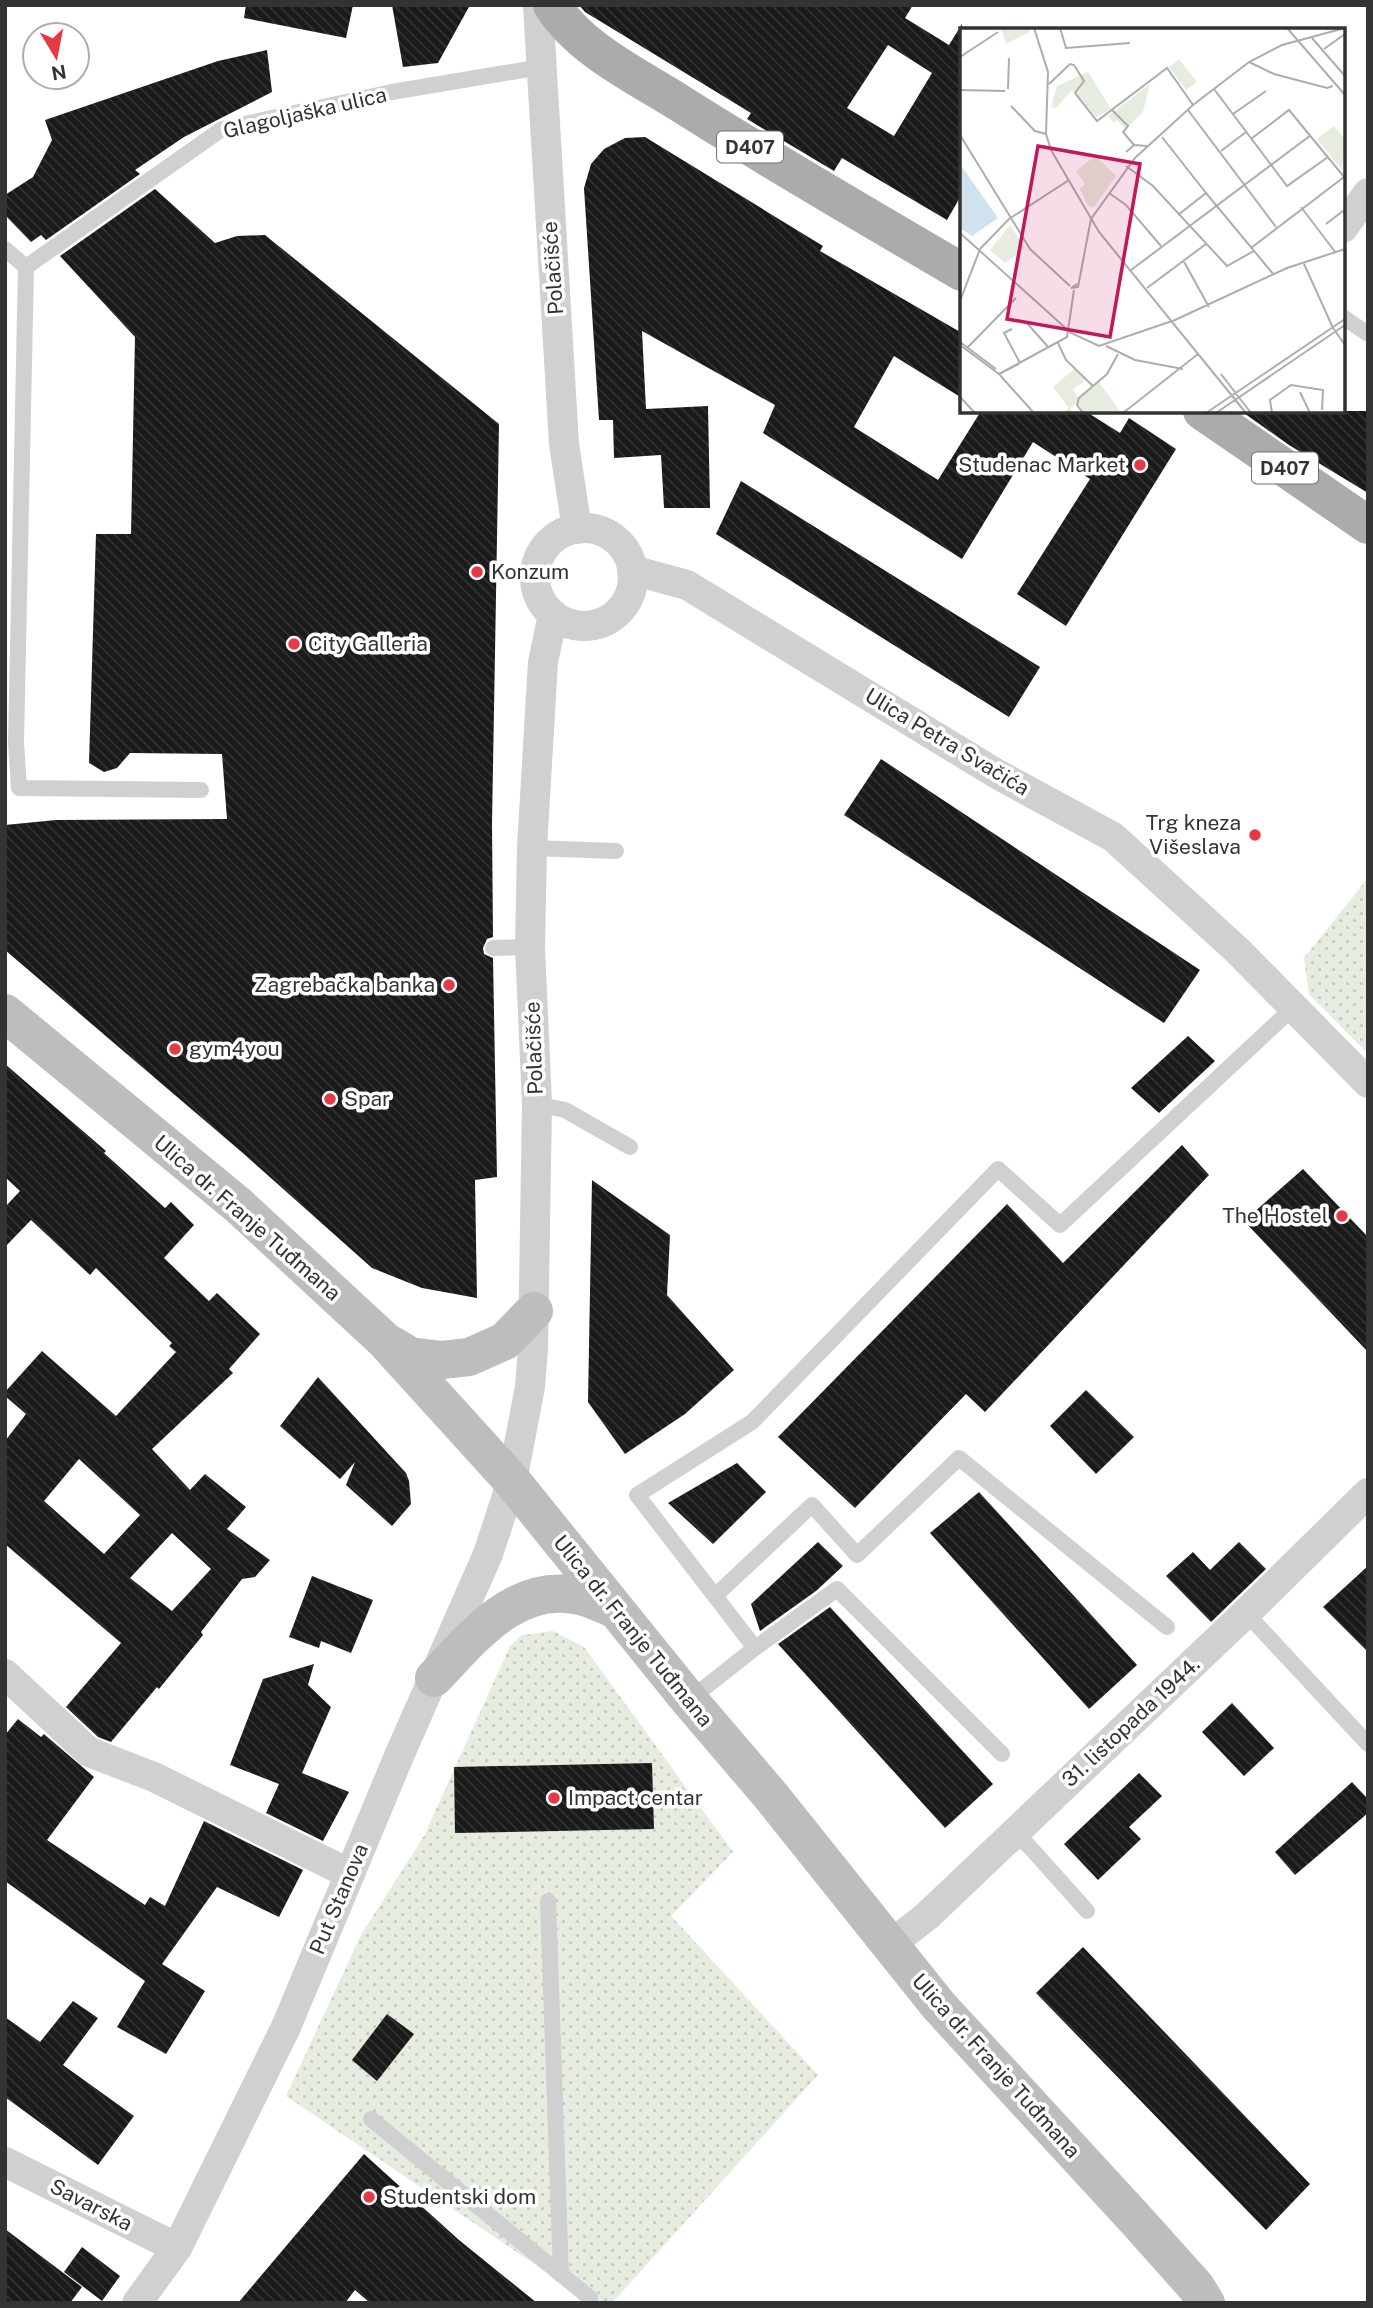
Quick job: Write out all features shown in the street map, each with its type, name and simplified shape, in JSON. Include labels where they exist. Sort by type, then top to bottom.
[{"type":"main road","name":"D407","points":[[552,5],[587,43],[620,65],[783,169],[960,271]]},
{"type":"main road","name":"D407","points":[[1205,413],[1368,525]]},
{"type":"main road","name":"Ulica dr. Franje Tuđmana","points":[[5,1013],[238,1205],[384,1340],[512,1481],[688,1700],[771,1796],[939,2006],[1138,2222],[1196,2287],[1206,2303]]},
{"type":"main road","points":[[384,1340],[410,1356],[442,1360],[469,1357],[505,1341],[534,1311]]},
{"type":"main road","points":[[434,1678],[487,1623],[512,1605],[532,1598],[559,1594],[583,1597],[614,1609]]},
{"type":"street","name":"Polačišće","points":[[538,5],[564,444],[577,529]]},
{"type":"street","points":[[1345,225],[1368,193]]},
{"type":"street","points":[[577,529],[592,529],[607,534],[619,543],[628,555],[632,570],[632,587],[626,602],[615,615],[601,623],[584,626],[568,624],[542,604],[536,589],[535,572],[539,557],[548,543],[561,534],[577,529]]},
{"type":"street","name":"Ulica Petra Svačića","points":[[632,570],[687,585],[997,774],[1113,837],[1238,951],[1294,1007]]},
{"type":"street","name":"Polačišće","points":[[512,1481],[530,1387],[534,1311],[537,1104],[530,947],[532,848],[543,662],[553,615]]},
{"type":"street","points":[[1294,1007],[1368,1083]]},
{"type":"street","name":"Put Stanova","points":[[137,2303],[177,2248],[286,2027],[488,1554],[512,1481]]},
{"type":"street","name":"31. listopada 1944.","points":[[890,1945],[927,1916],[1247,1613],[1368,1493]]},
{"type":"street","points":[[5,1674],[89,1752],[154,1777],[350,1874]]},
{"type":"street","name":"Savarska","points":[[5,2162],[177,2248]]},
{"type":"lane","name":"Glagoljaška ulica","points":[[26,267],[222,129],[392,92],[541,67]]},
{"type":"lane","points":[[5,249],[26,267],[11,674],[19,788],[201,790]]},
{"type":"lane","points":[[1345,318],[1368,334]]},
{"type":"lane","points":[[532,848],[616,851]]},
{"type":"lane","points":[[493,948],[530,947]]},
{"type":"lane","points":[[755,1648],[637,1495],[752,1422],[998,1169],[1060,1225],[1294,1007]]},
{"type":"lane","points":[[537,1104],[565,1110],[630,1147]]},
{"type":"lane","points":[[715,1596],[812,1505],[857,1555],[960,1458],[1167,1627]]},
{"type":"lane","points":[[688,1700],[837,1589],[1002,1754]]},
{"type":"lane","points":[[1247,1613],[1368,1744]]},
{"type":"lane","points":[[1012,1835],[1028,1845],[1087,1910]]},
{"type":"lane","points":[[548,1900],[561,2275]]},
{"type":"lane","points":[[371,2119],[590,2301]]},
{"type":"shaded area","points":[[1368,878],[1368,1054],[1309,994],[1304,958]]},
{"type":"shaded area","points":[[553,1631],[584,1647],[733,1852],[671,1916],[818,2075],[612,2303],[592,2303],[286,2096],[361,1935],[424,1836],[510,1646],[522,1635]]},
{"type":"building","points":[[246,5],[353,5],[346,38],[244,18]]},
{"type":"building","points":[[392,5],[470,5],[438,63],[403,67]]},
{"type":"building","points":[[579,5],[913,5],[905,18],[949,45],[962,24],[960,197],[947,220],[842,158],[834,171],[747,119],[751,113],[585,12]],"holes":[[[888,45],[932,73],[894,136],[847,108]]]},
{"type":"building","points":[[267,50],[272,92],[184,137],[135,170],[140,174],[46,240],[41,235],[31,242],[5,215],[5,195],[33,177],[52,140],[45,120],[218,61]]},
{"type":"building","points":[[645,137],[823,246],[820,251],[960,332],[960,397],[894,356],[854,427],[938,480],[980,413],[1088,413],[1120,433],[1129,418],[1176,449],[1066,626],[1017,594],[1090,479],[1033,442],[962,559],[763,433],[775,405],[642,331],[646,409],[708,406],[710,508],[664,508],[661,455],[614,458],[613,420],[599,420],[584,188],[591,164],[604,149],[625,138]]},
{"type":"building","name":"City Galleria","points":[[155,189],[215,243],[237,236],[265,235],[499,424],[492,824],[493,937],[487,939],[483,948],[484,954],[493,958],[497,1177],[475,1180],[477,1298],[422,1288],[372,1268],[244,1154],[5,950],[5,825],[56,820],[227,819],[222,754],[130,753],[117,768],[104,772],[89,763],[96,534],[131,534],[135,337],[60,256]]},
{"type":"building","points":[[1368,411],[1368,493],[1289,445],[1244,413]]},
{"type":"building","points":[[741,481],[1040,667],[1009,717],[716,534]]},
{"type":"building","points":[[881,759],[1200,970],[1164,1023],[844,815]]},
{"type":"building","points":[[1188,1036],[1215,1061],[1159,1113],[1131,1088]]},
{"type":"building","points":[[5,1064],[106,1151],[104,1153],[165,1208],[171,1202],[194,1225],[164,1258],[209,1301],[217,1293],[260,1334],[229,1369],[233,1373],[152,1449],[190,1490],[205,1474],[246,1507],[227,1529],[270,1560],[255,1577],[242,1579],[201,1632],[203,1635],[111,1742],[98,1737],[66,1707],[121,1643],[5,1544],[5,1441],[26,1414],[5,1396],[5,1392],[42,1351],[116,1416],[176,1352],[169,1346],[172,1343],[96,1268],[90,1275],[31,1220],[5,1247],[5,1207],[20,1191],[5,1177]],"holes":[[[79,1459],[140,1515],[104,1554],[44,1501]],[[172,1533],[211,1569],[172,1611],[130,1578]]]},
{"type":"building","points":[[1182,1145],[1209,1175],[985,1412],[966,1394],[855,1508],[778,1437],[1007,1204],[1063,1263]]},
{"type":"building","points":[[1303,1169],[1368,1237],[1368,1352],[1244,1221]]},
{"type":"building","points":[[592,1180],[670,1235],[667,1295],[734,1370],[685,1414],[625,1454],[588,1402]]},
{"type":"building","points":[[318,1377],[406,1473],[411,1504],[392,1526],[346,1485],[355,1462],[340,1479],[280,1426]]},
{"type":"building","points":[[1086,1390],[1134,1437],[1096,1474],[1050,1426]]},
{"type":"building","points":[[737,1463],[766,1492],[713,1544],[668,1503]]},
{"type":"building","points":[[979,1492],[1137,1665],[1089,1709],[930,1533]]},
{"type":"building","points":[[818,1542],[843,1566],[816,1591],[760,1631],[751,1604]]},
{"type":"building","points":[[1239,1542],[1266,1569],[1211,1622],[1166,1576],[1193,1552],[1210,1570]]},
{"type":"building","points":[[1368,1566],[1368,1652],[1323,1607]]},
{"type":"building","points":[[312,1576],[373,1600],[351,1653],[321,1641],[319,1648],[289,1637]]},
{"type":"building","points":[[830,1607],[993,1784],[945,1828],[778,1644]]},
{"type":"building","points":[[314,1664],[308,1685],[331,1707],[302,1773],[349,1792],[323,1841],[266,1813],[279,1784],[230,1765],[263,1679]]},
{"type":"building","points":[[1232,1703],[1274,1748],[1244,1776],[1202,1732]]},
{"type":"building","points":[[18,1719],[41,1737],[44,1734],[94,1777],[47,1840],[145,1905],[150,1897],[165,1906],[204,1821],[303,1870],[279,1917],[217,1887],[162,1964],[205,1991],[166,2054],[117,2027],[145,1981],[5,1881],[5,1735]]},
{"type":"building","name":"Impact centar","points":[[652,1763],[654,1829],[455,1833],[454,1767]]},
{"type":"building","points":[[1139,1773],[1162,1796],[1129,1827],[1141,1839],[1098,1880],[1064,1844]]},
{"type":"building","points":[[1352,1782],[1368,1799],[1368,1813],[1295,1875],[1275,1852]]},
{"type":"building","points":[[1083,1947],[1310,2184],[1266,2230],[1036,1993]]},
{"type":"building","points":[[73,2001],[98,2018],[63,2065],[134,2116],[98,2165],[5,2097],[5,2017],[40,2042]]},
{"type":"building","points":[[387,2014],[414,2034],[377,2081],[352,2060]]},
{"type":"building","name":"Studentski dom","points":[[364,2154],[459,2240],[537,2303],[370,2303],[355,2290],[345,2303],[238,2303]]},
{"type":"building","points":[[5,2229],[82,2287],[70,2303],[5,2303]]},
{"type":"building","points":[[82,2247],[120,2276],[102,2301],[64,2272]]},
{"type":"place","name":"Studenac Market","points":[[1140,465]]},
{"type":"place","name":"Konzum","points":[[477,572]]},
{"type":"place","name":"City Galleria","points":[[294,644]]},
{"type":"place","name":"Trg kneza Višeslava","points":[[1255,835]]},
{"type":"place","name":"Zagrebačka banka","points":[[449,985]]},
{"type":"place","name":"gym4you","points":[[175,1049]]},
{"type":"place","name":"Spar","points":[[330,1099]]},
{"type":"place","name":"The Hostel","points":[[1342,1216]]},
{"type":"place","name":"Impact centar","points":[[554,1798]]},
{"type":"place","name":"Studentski dom","points":[[369,2197]]}]
